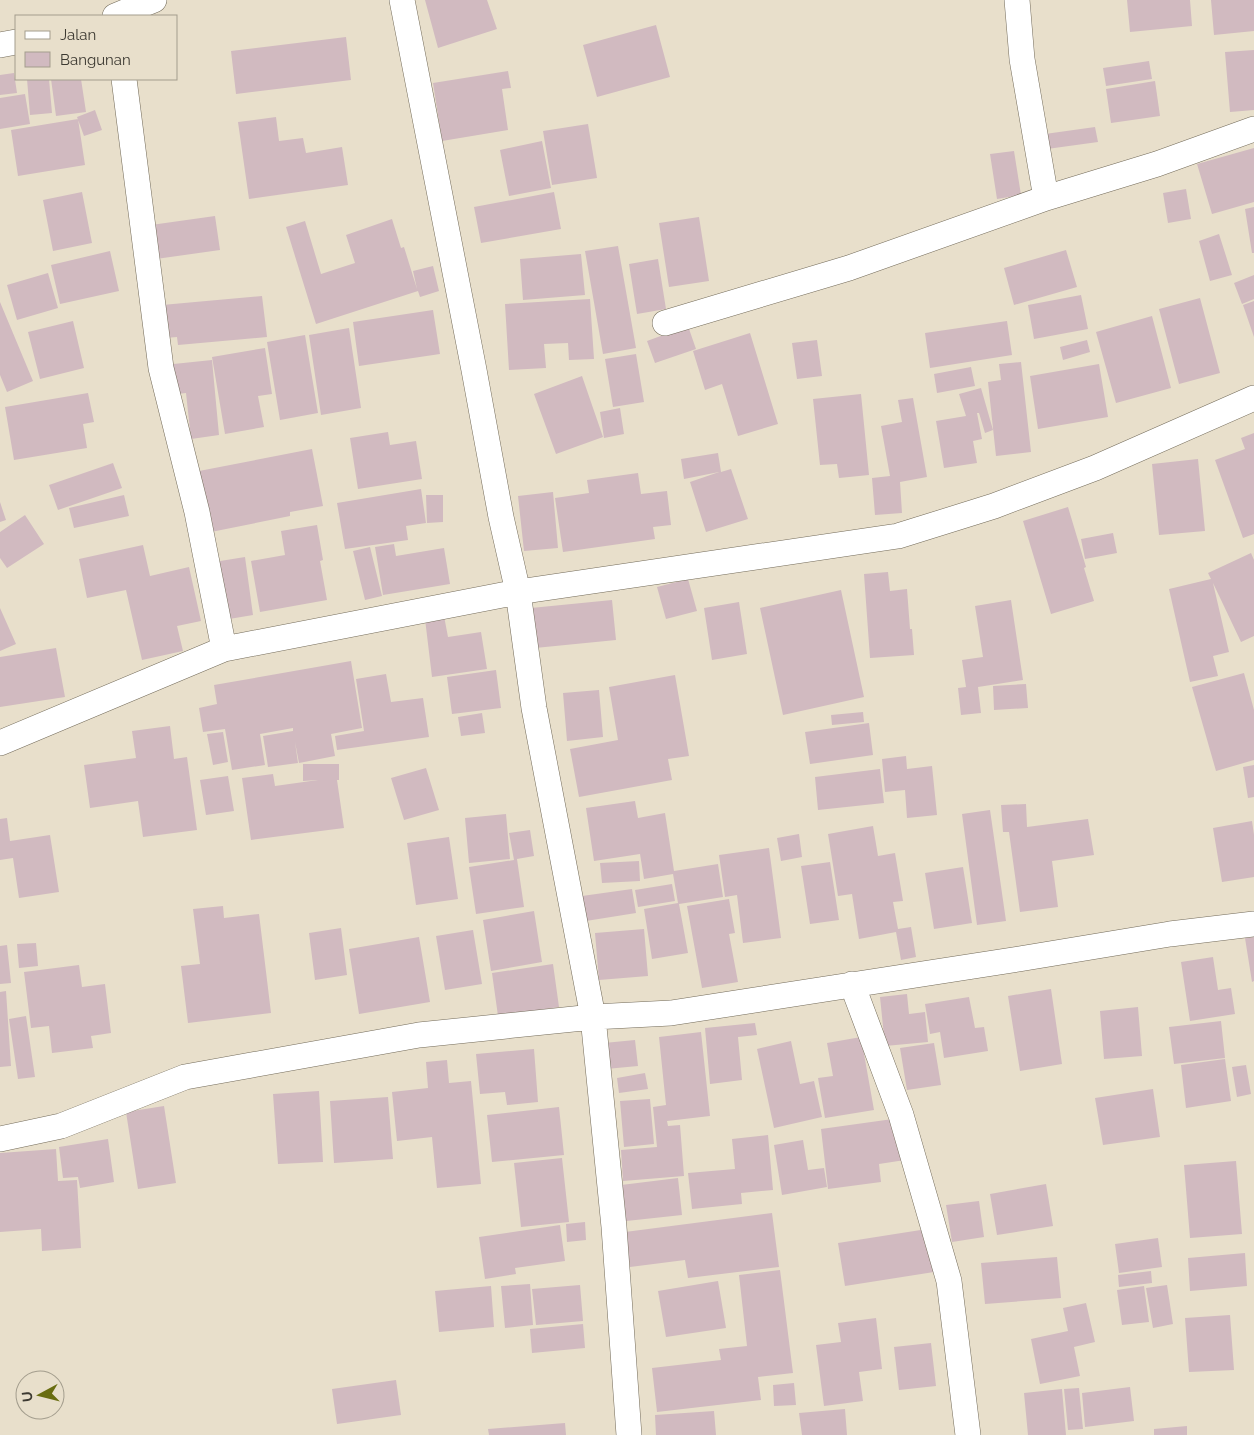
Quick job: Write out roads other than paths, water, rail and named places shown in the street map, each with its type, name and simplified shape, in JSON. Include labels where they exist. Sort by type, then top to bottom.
[{"type":"street","points":[[109,0],[115,15]]},
{"type":"street","points":[[117,15],[154,0]]},
{"type":"street","points":[[402,0],[501,518],[518,592],[534,708],[593,1017],[614,1227],[629,1435]]},
{"type":"street","points":[[1017,0],[1022,59],[1046,198]]},
{"type":"street","points":[[0,45],[15,42]]},
{"type":"street","points":[[124,80],[161,368],[197,512],[224,649]]},
{"type":"street","points":[[665,323],[849,268],[1046,198],[1157,164],[1254,129]]},
{"type":"street","points":[[0,743],[224,649],[518,592],[898,536],[994,506],[1095,468],[1254,398]]},
{"type":"street","points":[[0,1139],[61,1126],[185,1077],[419,1035],[593,1017],[670,1013],[1170,934],[1254,924]]},
{"type":"street","points":[[852,984],[901,1114],[949,1281],[968,1435]]}]
